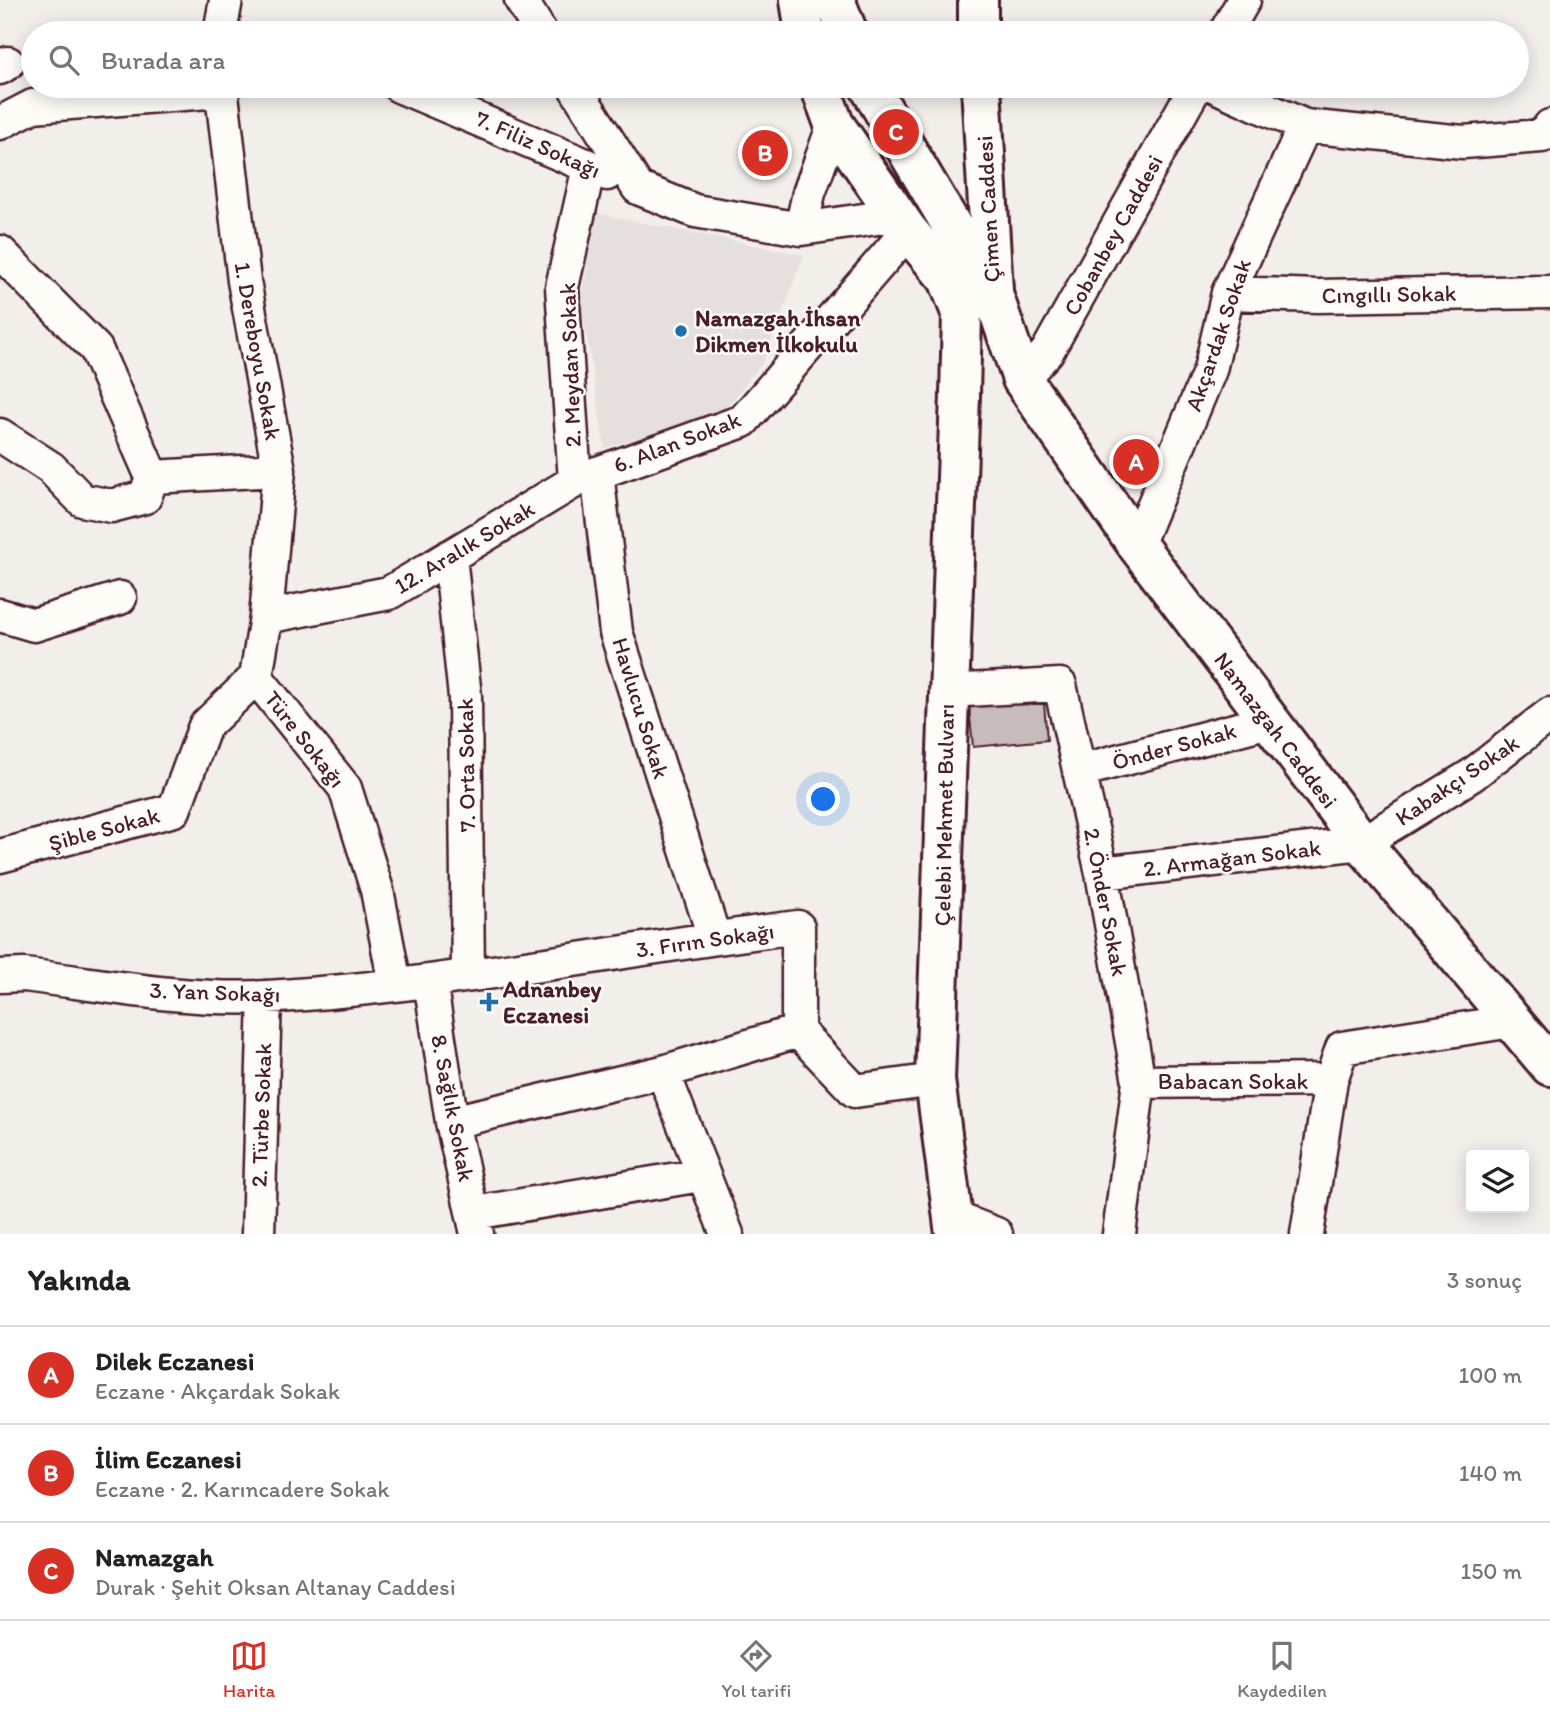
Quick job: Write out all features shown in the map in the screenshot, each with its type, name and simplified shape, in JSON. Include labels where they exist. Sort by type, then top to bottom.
[{"type":"main road","points":[[800,0],[803,21]]},
{"type":"main road","points":[[835,0],[843,21]]},
{"type":"main road","points":[[978,0],[978,21]]},
{"type":"main road","points":[[824,98],[834,124],[903,223],[948,279],[978,306]]},
{"type":"main road","points":[[834,124],[858,98]]},
{"type":"main road","points":[[877,98],[978,306]]},
{"type":"main road","name":"Çimen Caddesi","points":[[978,306],[981,98]]},
{"type":"main road","name":"Namazgah Caddesi","points":[[978,306],[1022,379],[1137,545],[1269,721],[1362,843],[1550,1066]]},
{"type":"main road","name":"Çelebi Mehmet Bulvarı","points":[[953,1225],[935,1080],[946,806],[947,691],[960,395],[978,306]]},
{"type":"street","points":[[521,0],[534,21]]},
{"type":"street","points":[[1232,21],[1244,0]]},
{"type":"street","points":[[0,123],[33,106],[117,98]]},
{"type":"street","name":"1. Dereboyu Sokak","points":[[222,98],[244,281],[279,470],[266,617]]},
{"type":"street","name":"7. Filiz Sokağı","points":[[427,98],[695,211],[801,229],[903,223]]},
{"type":"street","points":[[582,98],[638,188]]},
{"type":"street","name":"Cobanbey Caddesi","points":[[1022,379],[1047,352],[1189,98]]},
{"type":"street","points":[[1242,98],[1305,126],[1463,142],[1542,136],[1550,127]]},
{"type":"street","points":[[801,229],[809,193],[834,124]]},
{"type":"street","name":"Akçardak Sokak","points":[[1137,545],[1210,370],[1228,293],[1305,126]]},
{"type":"street","name":"2. Meydan Sokak","points":[[586,477],[562,288],[589,167]]},
{"type":"street","name":"6. Alan Sokak","points":[[586,477],[743,421],[903,223]]},
{"type":"street","points":[[0,252],[96,349],[152,477],[145,497],[111,506],[82,500],[51,468],[0,435]]},
{"type":"street","name":"Cıngıllı Sokak","points":[[1228,293],[1318,296],[1550,292]]},
{"type":"street","points":[[152,477],[279,470]]},
{"type":"street","name":"12. Aralık Sokak","points":[[266,617],[389,593],[586,477]]},
{"type":"street","name":"Havlucu Sokak","points":[[586,477],[616,632],[714,937]]},
{"type":"street","name":"7. Orta Sokak","points":[[450,556],[465,697],[468,975]]},
{"type":"street","points":[[0,615],[34,625],[121,598]]},
{"type":"street","name":"Türe Sokağı","points":[[266,617],[256,677],[345,788],[377,890],[395,984]]},
{"type":"street","name":"Şible Sokak","points":[[0,856],[174,810],[205,726],[256,677]]},
{"type":"street","name":"2. Önder Sokak","points":[[947,691],[1060,685],[1102,873],[1139,1082],[1119,1234]]},
{"type":"street","name":"Kabakçı Sokak","points":[[1362,843],[1472,775],[1550,714]]},
{"type":"street","name":"Önder Sokak","points":[[1079,771],[1269,721]]},
{"type":"street","name":"2. Armağan Sokak","points":[[1102,873],[1362,843]]},
{"type":"street","name":"3. Fırın Sokağı","points":[[430,981],[714,937],[798,927],[798,1031]]},
{"type":"street","name":"3. Yan Sokağı","points":[[0,976],[24,975],[178,995],[265,997],[430,981]]},
{"type":"street","name":"8. Sağlık Sokak","points":[[430,981],[452,1122],[475,1224]]},
{"type":"street","name":"2. Türbe Sokak","points":[[258,1234],[265,997]]},
{"type":"street","name":"Babacan Sokak","points":[[1139,1082],[1331,1080],[1342,1048],[1512,1021]]},
{"type":"street","points":[[452,1122],[663,1072],[798,1031],[855,1091],[935,1080]]},
{"type":"street","points":[[663,1072],[701,1175],[727,1234]]},
{"type":"street","points":[[1307,1234],[1331,1080]]},
{"type":"street","points":[[475,1224],[701,1175]]},
{"type":"street","points":[[953,1225],[996,1234]]},
{"type":"shaded area","name":"Namazgah İhsan Dikmen İlkokulu","points":[[595,213],[804,255],[763,362],[723,412],[605,448],[581,300]]},
{"type":"building","points":[[1043,691],[1047,740],[973,747],[968,698]]},
{"type":"place","name":"Namazgah","points":[[896,132]]},
{"type":"place","name":"İlim Eczanesi","points":[[765,153]]},
{"type":"place","name":"Namazgah İhsan Dikmen İlkokulu","points":[[681,331]]},
{"type":"place","name":"Dilek Eczanesi","points":[[1136,462]]},
{"type":"place","name":"Adnanbey Eczanesi","points":[[489,1002]]}]
